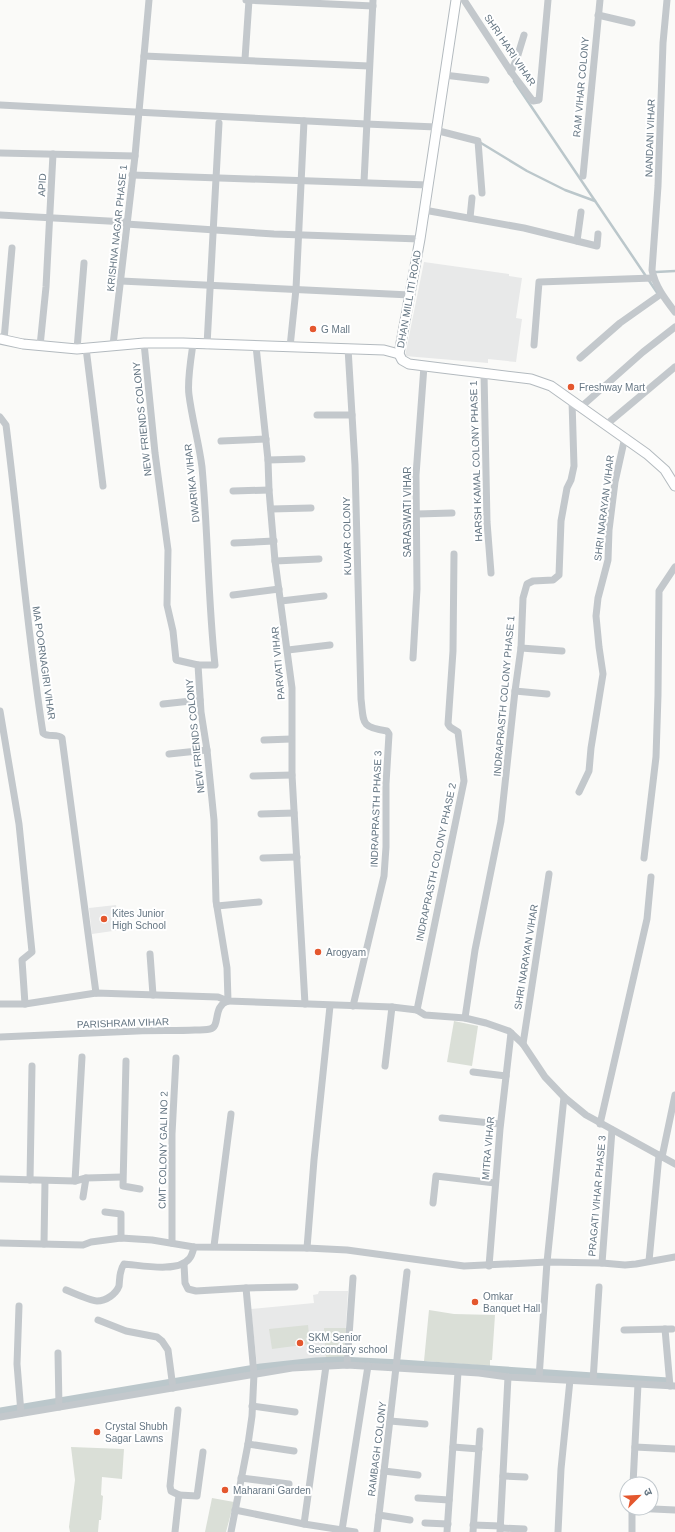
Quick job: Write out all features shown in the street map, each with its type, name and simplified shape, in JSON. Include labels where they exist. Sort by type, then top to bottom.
[{"type":"street","name":"KRISHNA NAGAR PHASE 1","points":[[113,345],[135,156],[149,0]]},
{"type":"street","points":[[245,60],[248,0],[373,3],[364,182]]},
{"type":"street","name":"DHAN MILL ITI ROAD","points":[[456,0],[420,239],[399,354],[402,360],[409,364],[531,379],[552,386],[625,437],[665,470],[675,486]]},
{"type":"street","name":"SHRI HARI VIHAR","points":[[464,0],[511,72],[533,101],[539,100],[548,0]]},
{"type":"street","name":"RAM VIHAR COLONY","points":[[583,176],[600,0]]},
{"type":"street","name":"NANDANI VIHAR","points":[[649,278],[652,270],[658,186],[663,43],[667,0]]},
{"type":"street","points":[[598,15],[632,23]]},
{"type":"street","points":[[511,72],[518,58],[524,35]]},
{"type":"street","points":[[144,56],[369,66]]},
{"type":"street","points":[[444,75],[486,80]]},
{"type":"street","points":[[0,105],[139,113],[232,116],[436,128],[478,142],[482,192]]},
{"type":"street","points":[[290,347],[296,288],[304,121]]},
{"type":"street","points":[[207,345],[219,123]]},
{"type":"street","points":[[0,153],[135,156]]},
{"type":"street","name":"APID","points":[[40,346],[50,218],[53,154]]},
{"type":"street","points":[[132,175],[428,185]]},
{"type":"street","points":[[470,218],[472,198]]},
{"type":"street","points":[[424,210],[524,228],[597,246],[598,234]]},
{"type":"street","points":[[578,241],[581,212]]},
{"type":"street","points":[[0,215],[298,235],[420,239]]},
{"type":"street","points":[[12,248],[2,340],[40,346],[82,348],[144,343],[348,348],[384,350],[399,354]]},
{"type":"street","points":[[84,263],[82,348],[102,486]]},
{"type":"street","points":[[534,345],[539,282],[649,278],[660,295],[675,312]]},
{"type":"street","points":[[121,280],[410,295]]},
{"type":"street","points":[[580,358],[620,323],[660,295]]},
{"type":"street","points":[[581,407],[643,352],[675,327]]},
{"type":"street","name":"NEW FRIENDS COLONY","points":[[144,343],[151,424],[168,550],[167,605],[174,631],[176,660],[198,664],[200,700],[207,750],[215,844],[217,906],[227,968],[228,1001]]},
{"type":"street","name":"DWARIKA VIHAR","points":[[193,344],[188,394],[202,467],[208,545],[210,622],[215,665],[198,664]]},
{"type":"street","name":"PARVATI VIHAR","points":[[256,346],[268,460],[275,561],[292,688],[292,775],[305,1004]]},
{"type":"street","name":"KUVAR COLONY","points":[[348,348],[355,465],[361,699],[364,722]]},
{"type":"street","name":"SARASWATI VIHAR","points":[[413,658],[417,589],[416,475],[424,366]]},
{"type":"street","points":[[606,424],[675,367]]},
{"type":"street","name":"HARSH KAMAL COLONY PHASE 1","points":[[484,373],[486,514],[492,573]]},
{"type":"street","name":"INDRAPRASTH COLONY PHASE 1","points":[[465,1018],[475,950],[502,822],[515,691],[521,648],[523,598],[527,584],[533,581],[553,580],[559,575],[561,521],[567,488],[571,480],[574,466],[572,401]]},
{"type":"street","points":[[317,415],[352,415]]},
{"type":"street","name":"MA POORNAGIRI VIHAR","points":[[0,417],[6,425],[34,673],[43,733],[46,735],[58,735],[62,738],[96,994]]},
{"type":"street","name":"SHRI NARAYAN VIHAR","points":[[579,792],[589,771],[591,748],[602,682],[603,674],[599,647],[597,610],[598,598],[608,560],[609,530],[615,482],[625,437]]},
{"type":"street","points":[[221,441],[266,439]]},
{"type":"street","points":[[268,460],[302,459]]},
{"type":"street","points":[[233,491],[269,490]]},
{"type":"street","points":[[271,509],[311,508]]},
{"type":"street","points":[[417,514],[452,514]]},
{"type":"street","points":[[234,543],[274,541]]},
{"type":"street","name":"INDRAPRASTH COLONY PHASE 2","points":[[416,1010],[464,781],[458,732],[448,724],[453,651],[454,554]]},
{"type":"street","points":[[275,561],[319,558]]},
{"type":"street","points":[[644,858],[656,757],[659,591],[675,567]]},
{"type":"street","points":[[233,595],[279,589]]},
{"type":"street","points":[[281,601],[324,596]]},
{"type":"street","points":[[288,650],[330,645]]},
{"type":"street","points":[[521,648],[562,651]]},
{"type":"street","points":[[515,691],[547,694]]},
{"type":"street","points":[[163,704],[200,700]]},
{"type":"street","points":[[0,711],[19,824],[32,952],[22,960],[25,1004]]},
{"type":"street","name":"INDRAPRASTH PHASE 3","points":[[352,1006],[384,876],[386,847],[386,784],[389,734],[387,731],[374,729],[366,725],[364,722]]},
{"type":"street","points":[[264,740],[291,739]]},
{"type":"street","points":[[169,754],[207,750]]},
{"type":"street","points":[[253,776],[292,775]]},
{"type":"street","points":[[261,814],[294,813]]},
{"type":"street","points":[[262,858],[297,857]]},
{"type":"street","name":"SHRI NARAYAN VIHAR","points":[[523,1044],[549,874]]},
{"type":"street","points":[[600,1124],[647,919],[651,877]]},
{"type":"street","points":[[217,906],[259,902]]},
{"type":"street","points":[[150,954],[153,996]]},
{"type":"street","points":[[0,1004],[25,1004],[96,994],[218,997],[228,1001],[330,1006],[392,1007],[416,1010],[425,1015],[465,1018],[486,1022],[501,1027],[511,1033],[523,1044],[545,1077],[564,1097],[586,1116],[675,1164]]},
{"type":"street","name":"PARISHRAM VIHAR","points":[[0,1037],[210,1029],[215,1025],[219,1007],[223,1002],[228,1001]]},
{"type":"street","points":[[307,1248],[314,1160],[330,1006]]},
{"type":"street","points":[[385,1066],[392,1007]]},
{"type":"street","name":"MITRA VIHAR","points":[[490,1266],[500,1124],[511,1033]]},
{"type":"street","points":[[75,1181],[82,1056]]},
{"type":"street","name":"CMT COLONY GALI NO 2","points":[[172,1243],[172,1134],[176,1058]]},
{"type":"street","points":[[126,1061],[122,1177],[123,1186],[140,1189]]},
{"type":"street","points":[[30,1180],[32,1066]]},
{"type":"street","points":[[473,1072],[506,1076]]},
{"type":"street","points":[[649,1261],[660,1156],[675,1095]]},
{"type":"street","points":[[539,1375],[547,1262],[564,1097]]},
{"type":"street","points":[[214,1246],[231,1114]]},
{"type":"street","points":[[442,1118],[500,1124]]},
{"type":"street","name":"PRAGATI VIHAR PHASE 3","points":[[602,1263],[612,1130]]},
{"type":"street","points":[[433,1203],[436,1176],[495,1183]]},
{"type":"street","points":[[0,1179],[75,1181],[86,1178],[122,1177]]},
{"type":"street","points":[[83,1197],[86,1178]]},
{"type":"street","points":[[44,1244],[45,1181]]},
{"type":"street","points":[[105,1212],[121,1214],[121,1238]]},
{"type":"street","points":[[0,1242],[83,1245],[91,1242],[121,1238],[172,1243],[194,1247],[214,1246],[347,1250],[464,1266],[490,1266],[547,1262],[625,1265],[675,1257]]},
{"type":"street","points":[[66,1290],[96,1301],[113,1296],[118,1286],[121,1268],[124,1264],[156,1267],[184,1264],[190,1259],[194,1247]]},
{"type":"street","points":[[184,1264],[185,1283],[188,1289],[196,1291],[295,1287]]},
{"type":"street","name":"RAMBAGH COLONY","points":[[377,1532],[407,1272]]},
{"type":"street","points":[[348,1362],[353,1278]]},
{"type":"street","points":[[593,1378],[599,1287]]},
{"type":"street","points":[[231,1532],[240,1478],[248,1444],[252,1406],[254,1371],[246,1288]]},
{"type":"street","points":[[19,1306],[17,1364],[21,1410]]},
{"type":"street","points":[[98,1320],[126,1331],[157,1337],[168,1350],[173,1385]]},
{"type":"street","points":[[0,1417],[21,1410],[254,1371],[326,1366],[348,1362],[368,1366],[396,1364],[508,1377],[539,1375],[570,1380],[593,1378],[638,1384],[671,1383],[668,1329],[624,1330]]},
{"type":"street","points":[[58,1353],[59,1404]]},
{"type":"street","points":[[304,1524],[326,1366]]},
{"type":"street","points":[[342,1530],[368,1366]]},
{"type":"street","points":[[448,1532],[458,1372]]},
{"type":"street","points":[[501,1529],[508,1377]]},
{"type":"street","points":[[558,1532],[561,1469],[570,1380]]},
{"type":"street","points":[[633,1476],[638,1384]]},
{"type":"street","points":[[252,1406],[295,1412]]},
{"type":"street","points":[[178,1410],[170,1486],[171,1491],[180,1495],[197,1496],[203,1452]]},
{"type":"street","points":[[390,1421],[425,1424]]},
{"type":"street","points":[[480,1431],[473,1528],[524,1529]]},
{"type":"street","points":[[248,1444],[294,1451]]},
{"type":"street","points":[[635,1447],[675,1448]]},
{"type":"street","points":[[453,1448],[479,1449]]},
{"type":"street","points":[[384,1471],[418,1475]]},
{"type":"street","points":[[503,1476],[525,1477]]},
{"type":"street","points":[[240,1478],[289,1484]]},
{"type":"street","points":[[175,1532],[180,1495]]},
{"type":"street","points":[[418,1498],[449,1500]]},
{"type":"street","points":[[659,1509],[675,1510]]},
{"type":"street","points":[[235,1510],[304,1524],[354,1532]]},
{"type":"street","points":[[379,1515],[410,1520]]},
{"type":"street","points":[[632,1516],[632,1532]]},
{"type":"street","points":[[425,1523],[448,1524]]},
{"type":"shaded area","points":[[424,262],[509,274],[509,276],[522,278],[516,318],[522,319],[516,362],[488,359],[488,363],[405,356]]},
{"type":"shaded area","name":"Kites Junior High School","points":[[116,905],[120,930],[92,934],[89,908]]},
{"type":"shaded area","points":[[454,1021],[478,1026],[472,1066],[447,1062]]},
{"type":"shaded area","name":"SKM Senior Secondary school","points":[[319,1291],[348,1291],[344,1358],[257,1366],[251,1309],[314,1303],[313,1295],[318,1294]]},
{"type":"shaded area","points":[[429,1310],[454,1314],[495,1315],[492,1360],[490,1360],[490,1366],[424,1361]]},
{"type":"shaded area","points":[[308,1325],[310,1344],[272,1349],[269,1329]]},
{"type":"shaded area","points":[[324,1328],[346,1328],[344,1358],[326,1359]]},
{"type":"shaded area","points":[[71,1447],[124,1449],[122,1479],[102,1477],[101,1495],[103,1496],[101,1520],[99,1520],[98,1532],[70,1532],[69,1527],[75,1480]]},
{"type":"shaded area","points":[[212,1498],[234,1502],[226,1532],[205,1532]]},
{"type":"waterway","points":[[514,81],[658,294]]},
{"type":"waterway","points":[[481,143],[527,171],[565,190],[595,201]]},
{"type":"waterway","points":[[656,272],[675,271]]},
{"type":"waterway","points":[[0,1412],[261,1368],[316,1362],[340,1361],[401,1364],[668,1382]]},
{"type":"place","name":"G Mall","points":[[313,329]]},
{"type":"place","name":"Freshway Mart","points":[[571,387]]},
{"type":"place","name":"Kites Junior High School","points":[[104,919]]},
{"type":"place","name":"Arogyam","points":[[318,952]]},
{"type":"place","name":"Omkar Banquet Hall","points":[[475,1302]]},
{"type":"place","name":"SKM Senior Secondary school","points":[[300,1343]]},
{"type":"place","name":"Crystal Shubh Sagar Lawns","points":[[97,1432]]},
{"type":"place","name":"Maharani Garden","points":[[225,1490]]}]
